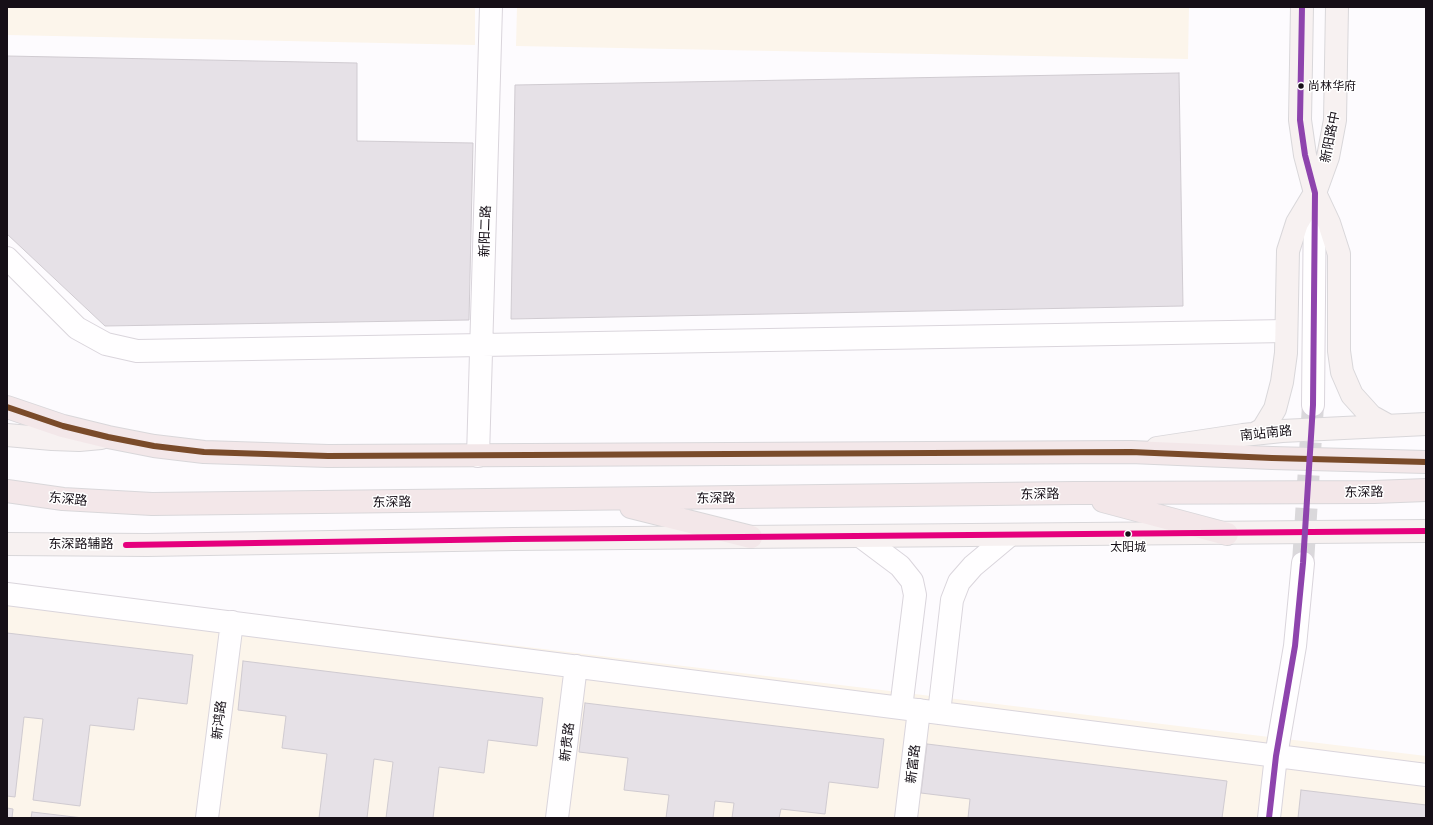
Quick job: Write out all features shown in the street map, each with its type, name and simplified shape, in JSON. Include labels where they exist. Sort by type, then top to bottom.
[{"type":"highway","points":[[7,407],[63,426],[108,437],[154,446],[204,452],[328,456],[1131,452],[1272,458],[1426,462]]},
{"type":"highway","name":"东深路","points":[[7,491],[63,499],[152,504],[600,500],[1075,493],[1374,492],[1426,490]]},
{"type":"highway","points":[[1075,493],[1227,534]]},
{"type":"highway","points":[[600,500],[751,537]]},
{"type":"main road","name":"新阳路中","points":[[1302,7],[1300,120],[1305,155],[1315,193]]},
{"type":"main road","name":"新阳路中","points":[[1315,193],[1328,157],[1335,120],[1337,7]]},
{"type":"main road","points":[[1254,434],[1263,429],[1275,410],[1282,382],[1286,353],[1288,251],[1297,223],[1315,193]]},
{"type":"main road","points":[[1315,193],[1329,224],[1339,254],[1339,350],[1342,372],[1352,396],[1371,416],[1389,426]]},
{"type":"main road","name":"南站南路","points":[[1131,452],[1282,431],[1426,424]]},
{"type":"main road","points":[[7,435],[79,440],[108,437]]},
{"type":"main road","name":"东深路辅路","points":[[7,544],[146,544],[1426,531]]},
{"type":"street","name":"新阳二路","points":[[478,456],[491,7]]},
{"type":"street","name":"新阳路中","points":[[1313,405],[1315,193]]},
{"type":"street","points":[[7,258],[77,328],[106,344],[136,351],[1286,331]]},
{"type":"street","points":[[920,710],[952,600],[959,582],[973,566],[1010,535]]},
{"type":"street","points":[[860,536],[900,566],[912,581],[915,595],[920,710]]},
{"type":"street","points":[[1269,818],[1276,756],[1296,646],[1303,564]]},
{"type":"street","points":[[7,594],[1426,775]]},
{"type":"street","name":"新鸿路","points":[[207,818],[232,622]]},
{"type":"street","name":"新贵路","points":[[557,818],[576,666]]},
{"type":"street","name":"新富路","points":[[906,818],[920,710]]},
{"type":"shaded area","points":[[7,7],[475,7],[475,45],[7,35]]},
{"type":"shaded area","points":[[517,7],[1189,7],[1188,59],[516,46]]},
{"type":"shaded area","points":[[7,584],[1426,756],[1426,818],[7,818]]},
{"type":"building","points":[[7,56],[357,63],[357,141],[473,143],[469,320],[105,326],[7,234]]},
{"type":"building","points":[[1179,73],[1183,306],[511,319],[515,85]]},
{"type":"building","points":[[7,633],[193,655],[187,704],[138,698],[134,730],[90,725],[80,806],[33,800],[43,719],[24,717],[15,797],[7,796]]},
{"type":"building","points":[[243,661],[543,698],[537,746],[488,740],[484,773],[439,767],[433,818],[386,818],[393,762],[374,759],[367,818],[319,818],[327,754],[282,748],[286,716],[238,710]]},
{"type":"building","points":[[585,703],[884,739],[878,788],[829,782],[825,814],[781,809],[779,818],[732,818],[734,803],[715,801],[713,818],[666,818],[669,795],[624,790],[628,758],[579,752]]},
{"type":"building","points":[[927,744],[1227,781],[1222,818],[968,818],[970,799],[921,793]]},
{"type":"building","points":[[1301,790],[1426,805],[1426,818],[1298,818]]},
{"type":"building","points":[[7,808],[13,809],[12,818],[7,818]]},
{"type":"building","points":[[32,812],[83,818],[31,818]]},
{"type":"tunnel","points":[[1303,563],[1313,405]]},
{"type":"transit line","points":[[1269,818],[1276,756],[1295,646],[1303,563],[1313,405],[1315,193],[1305,155],[1300,120],[1302,7]]},
{"type":"transit line","points":[[7,407],[63,426],[108,437],[154,446],[204,452],[328,456],[1131,452],[1272,458],[1426,462]]},
{"type":"transit line","points":[[126,545],[514,539],[1426,531]]},
{"type":"place","name":"尚林华府","points":[[1301,86]]},
{"type":"place","name":"太阳城","points":[[1128,534]]}]
